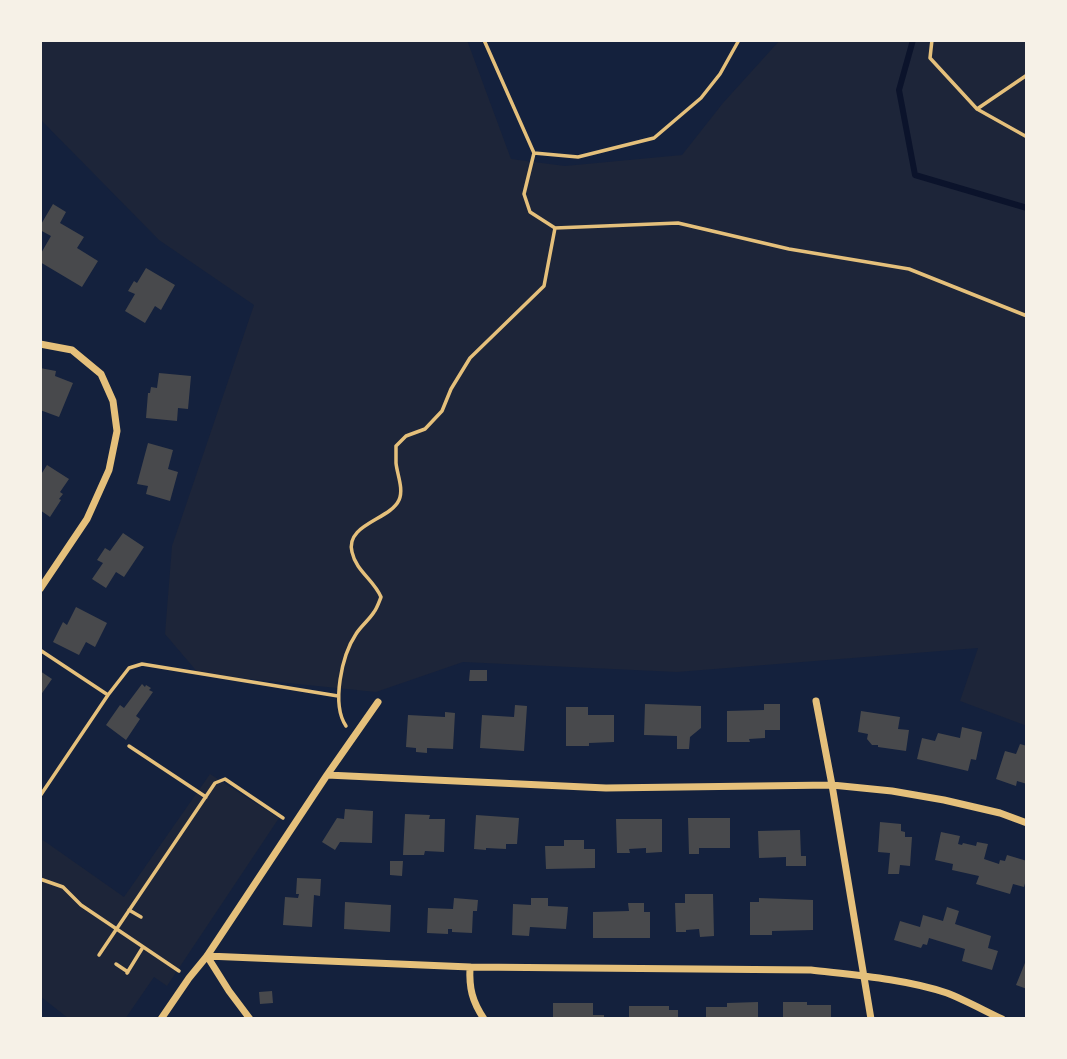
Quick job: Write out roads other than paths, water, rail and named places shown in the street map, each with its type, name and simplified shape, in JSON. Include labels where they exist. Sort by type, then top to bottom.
[{"type":"street","points":[[40,344],[72,350],[101,374],[113,401],[117,432],[109,470],[87,519],[40,589]]},
{"type":"street","points":[[816,701],[871,1019]]},
{"type":"street","points":[[161,1019],[207,956],[378,702]]},
{"type":"street","points":[[327,775],[606,788],[832,785],[944,800],[1000,813],[1027,823]]},
{"type":"street","points":[[207,956],[470,967],[811,970],[915,985],[946,993],[1002,1019]]},
{"type":"street","points":[[207,956],[250,1019]]},
{"type":"street","points":[[470,967],[469,987],[476,1008],[484,1019]]},
{"type":"waterway","points":[[913,40],[899,90],[915,175],[1027,208]]}]
